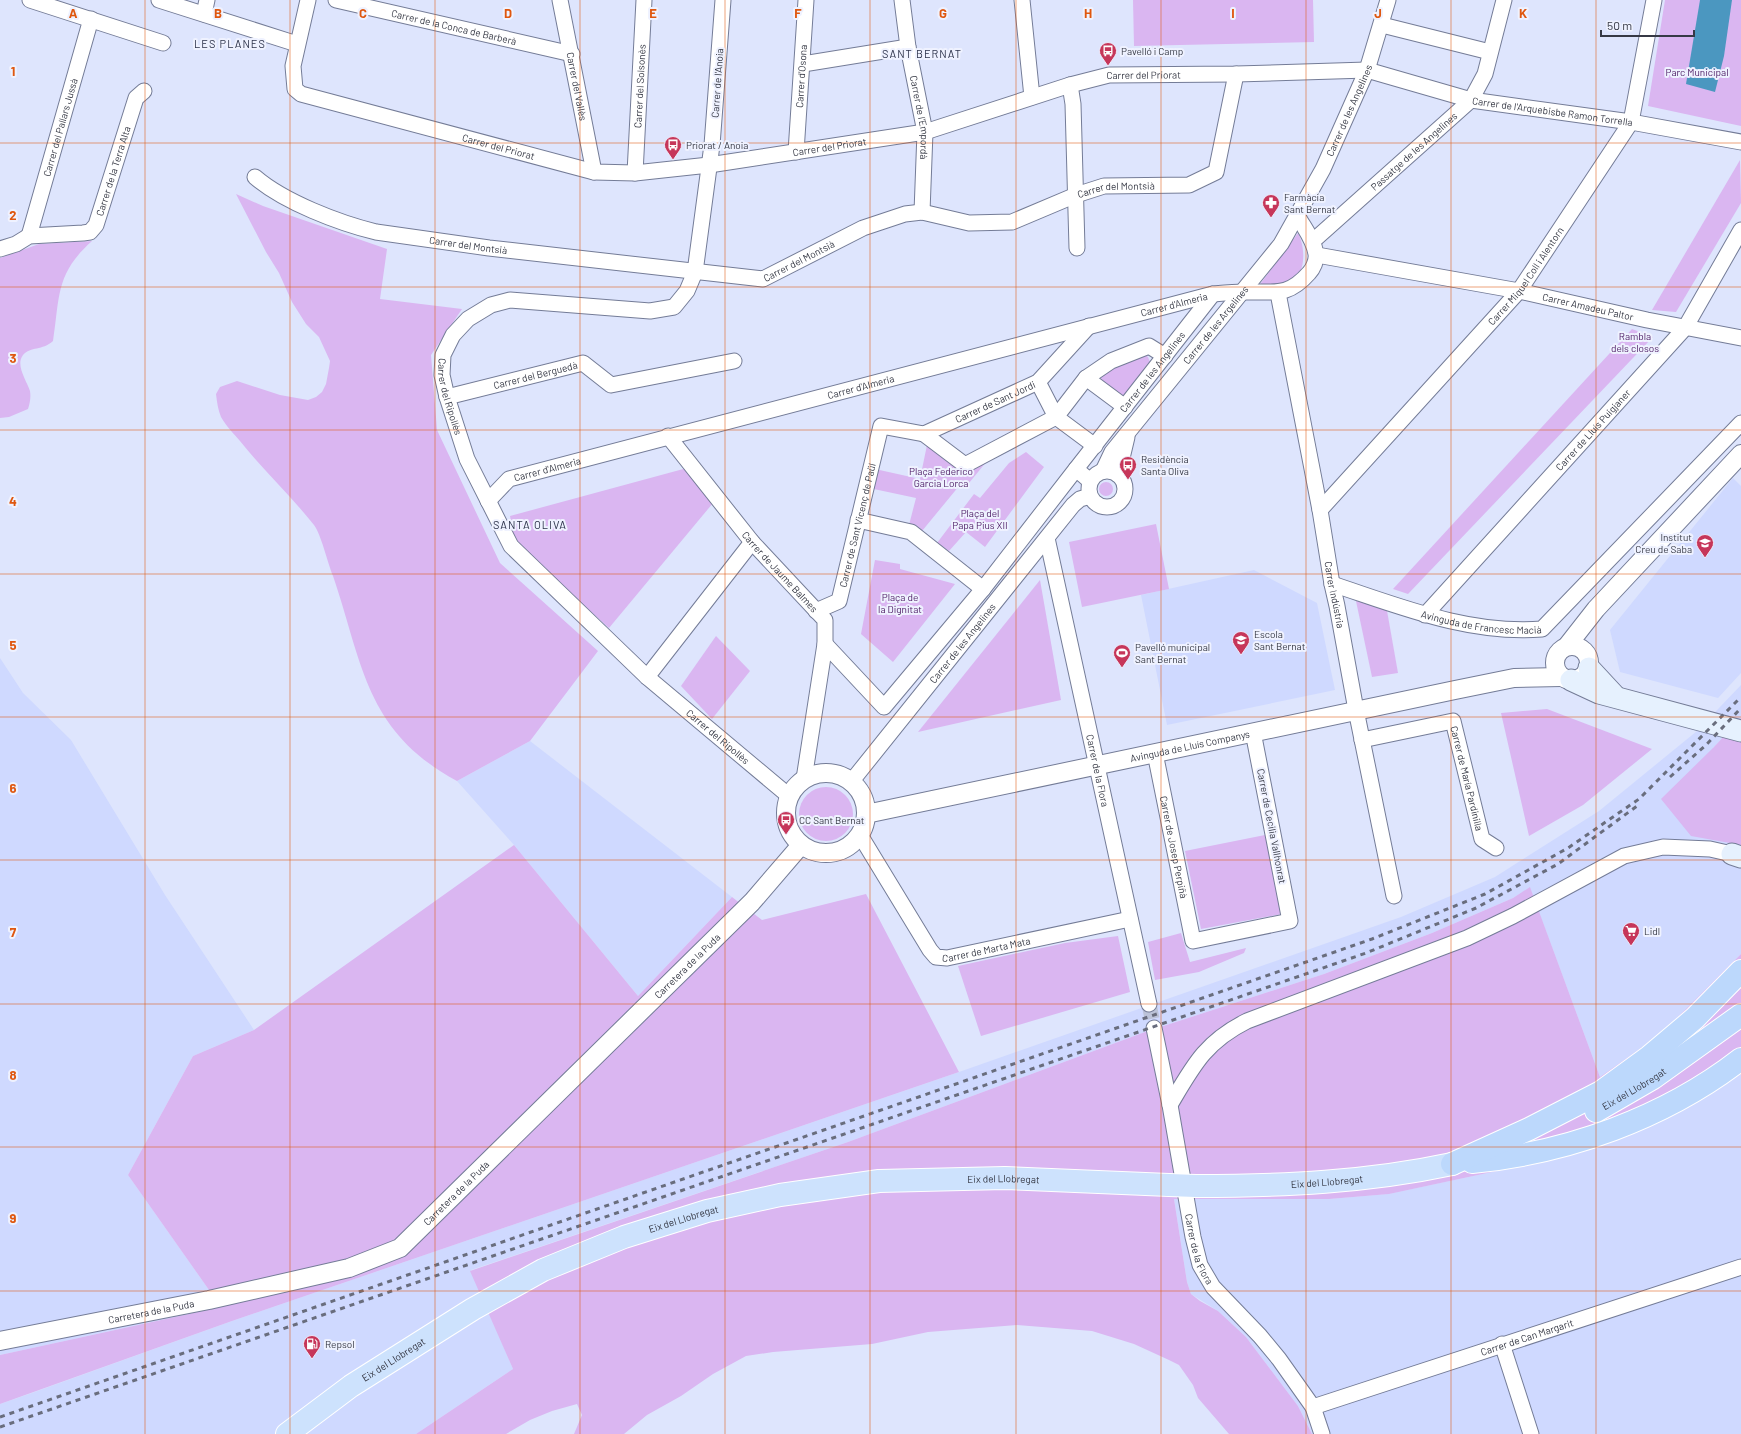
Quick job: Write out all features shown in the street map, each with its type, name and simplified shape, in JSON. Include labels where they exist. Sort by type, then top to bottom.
[{"type":"highway","points":[[1452,1164],[1523,1132],[1601,1092],[1649,1057],[1695,1018],[1741,971]]},
{"type":"highway","name":"Eix del Llobregat","points":[[1452,1164],[1528,1141],[1595,1111],[1653,1078],[1741,1015]]},
{"type":"highway","points":[[1452,1164],[1504,1159],[1541,1152],[1610,1130],[1644,1117],[1704,1085],[1741,1059]]},
{"type":"main road","points":[[1589,662],[1607,689],[1617,698]]},
{"type":"main road","points":[[1566,678],[1599,693],[1741,731]]},
{"type":"main road","name":"Eix del Llobregat","points":[[287,1434],[352,1386],[473,1309],[543,1270],[624,1237],[707,1210],[780,1195],[864,1182],[933,1178],[1005,1178],[1196,1186],[1254,1186],[1347,1180],[1404,1173],[1452,1164]]},
{"type":"street","points":[[30,0],[163,43]]},
{"type":"street","points":[[159,0],[206,7],[297,44],[308,0]]},
{"type":"street","name":"Carrer de la Conca de Barberà","points":[[336,0],[572,54]]},
{"type":"street","name":"Carrer del Vallès","points":[[560,0],[572,54],[594,172]]},
{"type":"street","name":"Carrer del Solsonès","points":[[635,172],[644,0]]},
{"type":"street","name":"Carrer de l'Anoia","points":[[709,165],[712,145],[723,0]]},
{"type":"street","name":"Carrer d'Osona","points":[[796,152],[803,64],[806,0]]},
{"type":"street","name":"Carrer de l'Empordà","points":[[902,0],[908,47],[925,132],[922,212]]},
{"type":"street","points":[[1022,0],[1032,97]]},
{"type":"street","name":"Carrer de les Angelines","points":[[1297,215],[1323,169],[1367,70],[1382,25],[1388,0]]},
{"type":"street","name":"Passatge de les Angelines","points":[[1315,248],[1471,100],[1485,74],[1504,0]]},
{"type":"street","name":"Carrer Miquel Coll i Alentorn","points":[[1320,510],[1519,291],[1631,122],[1654,0]]},
{"type":"street","name":"Carrer del Pallars Jussà","points":[[29,236],[91,19]]},
{"type":"street","points":[[1382,25],[1490,52]]},
{"type":"street","name":"Carrer del Priorat","points":[[297,44],[293,66],[295,89],[301,94],[594,172],[635,172],[709,165],[925,132],[1070,85],[1109,75],[1236,74],[1367,70]]},
{"type":"street","points":[[803,64],[908,47]]},
{"type":"street","name":"Carrer de l'Arquebisbe Ramon Torrella","points":[[1367,70],[1471,100],[1631,122],[1741,142]]},
{"type":"street","name":"Carrer del Montsià","points":[[255,177],[266,187],[329,217],[358,228],[376,232],[434,242],[763,279],[863,228],[905,214],[922,212],[969,223],[1012,222],[1076,195],[1104,186],[1189,185],[1216,172],[1236,74]]},
{"type":"street","points":[[1070,85],[1073,104],[1077,248]]},
{"type":"street","name":"Carrer de la Terra Alta","points":[[0,249],[16,244],[29,236],[83,234],[93,230],[96,225],[136,98],[144,91]]},
{"type":"street","name":"Carrer del Ripollès","points":[[709,165],[695,272],[687,291],[674,307],[650,311],[510,300],[491,305],[468,319],[453,335],[443,354],[442,375],[447,397],[467,459],[511,546],[647,677],[789,796]]},
{"type":"street","points":[[1278,293],[1289,290],[1300,283],[1312,269],[1315,248],[1297,215]]},
{"type":"street","name":"Carrer de les Argelines","points":[[1103,471],[1112,452],[1244,292],[1281,244],[1297,215]]},
{"type":"street","name":"Carrer de Lluís Puigjaner","points":[[1425,615],[1685,328],[1741,230]]},
{"type":"street","name":"Carrer Amadeu Paltor","points":[[1315,248],[1685,328],[1741,338]]},
{"type":"street","name":"Carrer d'Almeria","points":[[488,501],[509,479],[668,436],[1213,294],[1244,292],[1278,293]]},
{"type":"street","name":"Carrer Indústria","points":[[1278,293],[1320,510],[1332,584],[1338,606],[1356,710],[1394,896]]},
{"type":"street","name":"Carrer de les Angelines","points":[[825,644],[884,707],[983,589],[1213,294]]},
{"type":"street","name":"Carrer de Sant Jordi","points":[[924,434],[1038,382],[1089,326]]},
{"type":"street","points":[[924,434],[965,465],[1056,417],[1086,378],[1111,361],[1149,346],[1165,356]]},
{"type":"street","name":"Carrer del Berguedà","points":[[447,397],[583,363],[611,385],[734,361]]},
{"type":"street","points":[[1086,378],[1125,407]]},
{"type":"street","points":[[1038,382],[1056,417],[1095,446]]},
{"type":"street","name":"Avinguda de Francesc Macià","points":[[1332,584],[1425,615],[1488,628],[1517,631],[1542,629],[1741,423]]},
{"type":"street","name":"Carrer de Sant Vicenç de Paül","points":[[816,611],[839,601],[881,426],[924,434]]},
{"type":"street","name":"Carrer de les Argelines","points":[[1118,475],[1129,432]]},
{"type":"street","name":"Carrer de Jaume Balmes","points":[[668,436],[752,542],[825,620],[825,644]]},
{"type":"street","points":[[1566,678],[1556,669],[1555,660],[1559,651],[1567,646],[1596,609],[1741,454]]},
{"type":"street","points":[[1076,469],[1090,481]]},
{"type":"street","points":[[1103,471],[1114,472],[1118,475],[1124,482],[1124,491],[1121,500],[1117,504],[1107,507],[1097,504],[1090,496],[1090,481],[1094,476],[1103,471]]},
{"type":"street","name":"Carrer de les Angelines","points":[[851,782],[1073,506],[1080,499],[1090,496]]},
{"type":"street","points":[[858,520],[911,532],[983,589]]},
{"type":"street","name":"Carrer de la Flora","points":[[1047,538],[1149,1004]]},
{"type":"street","points":[[647,677],[752,542]]},
{"type":"street","points":[[1514,678],[1566,678],[1584,676],[1589,662],[1589,634],[1596,609]]},
{"type":"street","points":[[804,779],[825,644]]},
{"type":"street","points":[[1567,646],[1572,645],[1582,648],[1589,662]]},
{"type":"street","points":[[1514,678],[1555,660]]},
{"type":"street","name":"Avinguda de Lluís Companys","points":[[866,814],[1514,678]]},
{"type":"street","name":"Carrer de María Pardinilla","points":[[1362,740],[1453,721],[1482,839],[1496,848]]},
{"type":"street","name":"Carrer de Cecilia Vallhonrat","points":[[1193,941],[1290,921],[1253,732]]},
{"type":"street","name":"Carrer de Josep Perpiñà","points":[[1155,753],[1193,941]]},
{"type":"street","points":[[828,773],[840,775],[851,782],[860,791],[865,802],[866,814],[860,835],[853,843],[844,849],[833,853],[822,854],[811,851],[801,845],[792,835],[786,822],[785,809],[789,796],[795,786],[804,779],[816,774],[828,773]]},
{"type":"street","name":"Carrer de Marta Mata","points":[[860,835],[930,950],[936,957],[947,958],[1130,919]]},
{"type":"street","name":"Carretera de la Puda","points":[[0,1341],[209,1300],[349,1268],[400,1248],[752,902],[801,845]]},
{"type":"street","points":[[1170,1105],[1190,1071],[1207,1048],[1227,1031],[1247,1021],[1467,938],[1512,916],[1624,856],[1663,847],[1710,849],[1738,855]]},
{"type":"street","name":"Carrer de la Flora","points":[[1154,1028],[1170,1105],[1193,1237],[1200,1265],[1213,1287],[1260,1336],[1313,1407],[1322,1434]]},
{"type":"street","name":"Carrer de Can Margarit","points":[[1313,1407],[1741,1267]]},
{"type":"street","points":[[1502,1344],[1531,1434]]},
{"type":"shaded area","points":[[1700,0],[1732,0],[1724,56],[1715,92],[1686,84]]},
{"type":"shaded area","name":"Institut Creu de Saba","points":[[1733,478],[1741,486],[1741,673],[1718,698],[1620,672],[1610,630]]},
{"type":"shaded area","name":"Escola Sant Bernat","points":[[1254,570],[1317,603],[1335,690],[1167,725],[1141,595]]},
{"type":"shaded area","points":[[0,658],[23,693],[71,740],[165,895],[254,1030],[193,1056],[128,1175],[221,1307],[0,1355]]},
{"type":"shaded area","points":[[1741,685],[1741,718],[1713,748],[1741,845],[1741,954],[1660,1035],[1600,1077],[1530,888],[1513,898],[1432,933],[1324,974],[1145,1032],[848,1142],[471,1270],[513,1369],[416,1434],[0,1434],[0,1404],[232,1321],[959,1072],[1401,917],[1495,877],[1599,811],[1697,731]]},
{"type":"shaded area","points":[[530,741],[732,897],[638,996],[514,845],[457,781]]},
{"type":"shaded area","points":[[1741,1072],[1741,1434],[1312,1434],[1298,1406],[1246,1337],[1218,1311],[1191,1294],[1187,1282],[1174,1199],[1329,1199],[1388,1194],[1506,1169],[1573,1152]]},
{"type":"green space","points":[[1133,0],[1313,0],[1314,42],[1134,46]]},
{"type":"green space","name":"Parc Municipal","points":[[1665,0],[1741,0],[1741,126],[1648,106]]},
{"type":"green space","name":"Rambla dels closos","points":[[1740,160],[1741,203],[1676,312],[1652,310]]},
{"type":"green space","points":[[236,194],[263,206],[387,249],[380,299],[462,309],[431,355],[437,430],[500,563],[598,651],[530,741],[457,781],[426,761],[403,740],[385,717],[372,693],[361,666],[317,529],[230,430],[220,414],[216,394],[220,387],[237,381],[280,395],[308,400],[316,397],[322,392],[326,384],[330,361],[319,337],[306,324],[292,302],[279,273],[266,252]]},
{"type":"green space","points":[[1298,233],[1301,239],[1303,262],[1298,276],[1293,281],[1286,284],[1258,287]]},
{"type":"green space","points":[[92,241],[71,264],[65,276],[61,287],[53,341],[45,346],[26,352],[21,359],[20,363],[22,373],[30,391],[28,409],[9,417],[0,418],[0,258],[39,244]]},
{"type":"green space","name":"Rambla dels closos","points":[[1632,329],[1653,337],[1408,594],[1393,589]]},
{"type":"green space","points":[[1144,354],[1148,357],[1150,362],[1124,401],[1101,380],[1102,373]]},
{"type":"green space","name":"Plaça Federico Garcia Lorca","points":[[927,445],[966,467],[987,461],[969,483],[964,480],[922,531],[909,525],[916,498],[869,488],[875,469],[920,479]]},
{"type":"green space","name":"Plaça del Papa Pius XII","points":[[1026,452],[1044,467],[985,547],[966,532],[949,551],[937,543],[974,494],[980,498],[1009,463]]},
{"type":"green space","points":[[687,468],[713,503],[609,628],[515,543],[510,516]]},
{"type":"green space","points":[[1103,482],[1109,482],[1113,486],[1113,492],[1109,496],[1103,496],[1099,492],[1099,486]]},
{"type":"green space","points":[[1156,524],[1169,589],[1082,607],[1069,542]]},
{"type":"green space","name":"Plaça de la Dignitat","points":[[875,560],[900,564],[900,569],[955,584],[893,662],[861,634]]},
{"type":"green space","points":[[1040,580],[1061,700],[918,732]]},
{"type":"green space","points":[[1356,601],[1386,605],[1398,673],[1372,677]]},
{"type":"green space","points":[[716,636],[750,671],[712,719],[681,686]]},
{"type":"green space","points":[[1547,709],[1652,749],[1583,805],[1529,836],[1501,713]]},
{"type":"green space","points":[[1741,718],[1741,845],[1691,836],[1661,799]]},
{"type":"green space","points":[[821,787],[831,787],[841,791],[849,799],[853,809],[853,819],[849,829],[841,837],[831,841],[821,841],[811,837],[803,829],[799,819],[799,809],[803,799],[811,791]]},
{"type":"green space","points":[[1265,835],[1282,914],[1201,929],[1185,851]]},
{"type":"green space","points":[[514,845],[638,996],[732,897],[762,920],[866,894],[959,1072],[232,1321],[0,1404],[0,1355],[221,1307],[128,1175],[193,1056],[254,1030]]},
{"type":"green space","points":[[1530,887],[1600,1077],[1660,1035],[1741,954],[1741,1072],[1573,1152],[1506,1169],[1389,1194],[1329,1199],[1174,1199],[1187,1282],[1191,1294],[1218,1311],[1246,1337],[1298,1406],[1312,1434],[1229,1434],[1198,1398],[1193,1385],[1179,1365],[1134,1344],[1092,1331],[1017,1325],[928,1332],[872,1344],[773,1352],[746,1356],[713,1374],[681,1396],[647,1415],[624,1434],[574,1434],[582,1415],[577,1404],[552,1411],[530,1420],[506,1434],[416,1434],[513,1369],[470,1271],[848,1142],[1145,1032],[1324,974],[1432,933],[1513,898]]},
{"type":"green space","points":[[1181,933],[1190,962],[1246,948],[1244,953],[1199,972],[1155,980],[1148,942]]},
{"type":"green space","points":[[1118,936],[1130,992],[981,1036],[958,966],[1065,943]]},
{"type":"tunnel","points":[[1149,1004],[1154,1028]]},
{"type":"railway","points":[[0,1417],[1372,939],[1485,894],[1568,848],[1639,799],[1741,697]]},
{"type":"railway","points":[[1670,777],[1706,745],[1741,708]]},
{"type":"railway","points":[[0,1427],[1366,953],[1476,908],[1558,864],[1637,806]]},
{"type":"place","name":"Pavelló i Camp","points":[[1108,66]]},
{"type":"place","name":"Priorat / Anoia","points":[[673,160]]},
{"type":"place","name":"Farmàcia Sant Bernat","points":[[1271,218]]},
{"type":"place","name":"Residència Santa Oliva","points":[[1128,480]]},
{"type":"place","name":"Institut Creu de Saba","points":[[1705,558]]},
{"type":"place","name":"Escola Sant Bernat","points":[[1241,655]]},
{"type":"place","name":"Pavelló municipal Sant Bernat","points":[[1122,668]]},
{"type":"place","name":"CC Sant Bernat","points":[[786,835]]},
{"type":"place","name":"Lidl","points":[[1631,946]]},
{"type":"place","name":"Repsol","points":[[312,1359]]},
{"type":"district","name":"LES PLANES","points":[[230,44]]},
{"type":"district","name":"SANT BERNAT","points":[[922,54]]},
{"type":"district","name":"SANTA OLIVA","points":[[530,525]]}]
